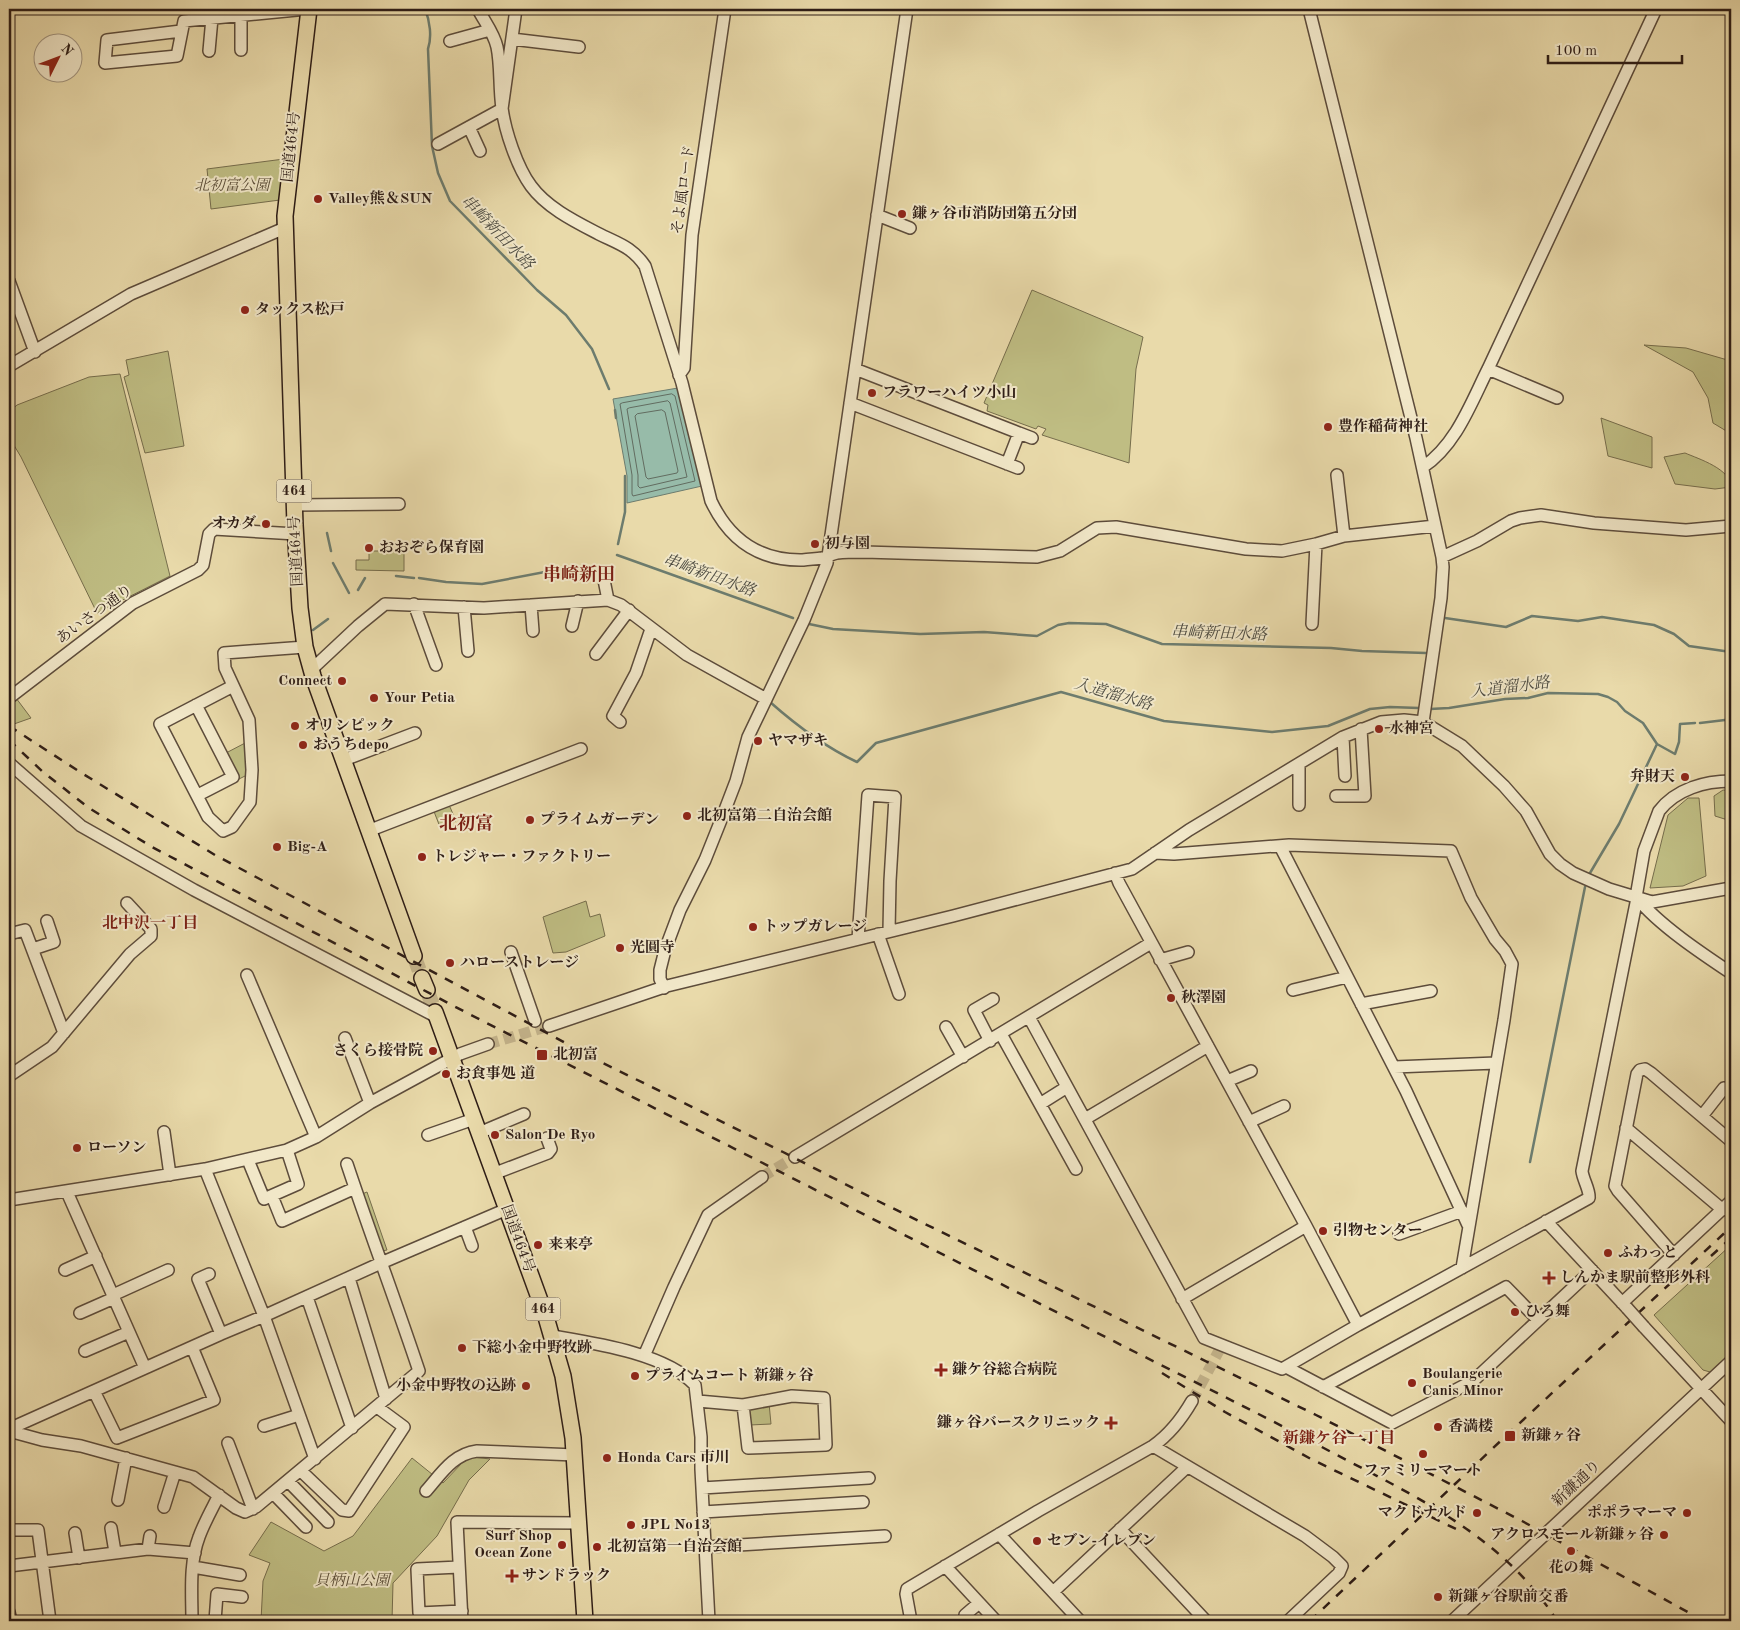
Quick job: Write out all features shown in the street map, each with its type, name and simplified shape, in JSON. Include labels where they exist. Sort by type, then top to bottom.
[{"type":"highway","name":"国道464号","points":[[308,9],[285,216],[300,616],[311,670],[414,956]]},
{"type":"highway","name":"国道464号","points":[[436,1015],[552,1336],[571,1420],[575,1455],[585,1621]]},
{"type":"street","points":[[181,31],[107,40],[105,63],[177,56],[184,21],[308,9]]},
{"type":"street","points":[[478,9],[490,30],[496,46],[502,109],[516,156],[531,186],[555,208],[632,251],[646,266],[679,375],[711,501],[724,524],[745,545],[757,552],[801,560],[835,554],[864,552],[1037,558],[1060,550],[1097,528],[1116,527],[1246,549],[1282,551],[1344,536],[1435,526]]},
{"type":"street","points":[[502,109],[516,9]]},
{"type":"street","name":"そよ風ロード","points":[[679,375],[684,368],[692,235],[725,9]]},
{"type":"street","points":[[664,988],[660,979],[660,970],[665,950],[680,910],[705,860],[720,824],[736,781],[748,737],[814,597],[829,556],[907,9]]},
{"type":"street","points":[[1309,9],[1423,467],[1442,557],[1441,598],[1422,722]]},
{"type":"street","points":[[1423,467],[1459,428],[1656,9]]},
{"type":"street","points":[[241,16],[241,50]]},
{"type":"street","points":[[209,51],[212,18]]},
{"type":"street","points":[[450,42],[490,30]]},
{"type":"street","points":[[512,39],[579,47]]},
{"type":"street","points":[[438,144],[502,109]]},
{"type":"street","points":[[469,127],[480,151]]},
{"type":"street","points":[[877,215],[910,228]]},
{"type":"street","points":[[9,366],[131,294],[280,230],[286,231]]},
{"type":"street","points":[[9,281],[34,352]]},
{"type":"street","points":[[855,369],[1032,438]]},
{"type":"street","points":[[1488,369],[1556,398]]},
{"type":"street","points":[[850,403],[1012,466],[1019,433]]},
{"type":"street","points":[[1337,475],[1344,536]]},
{"type":"street","points":[[295,505],[399,504]]},
{"type":"street","points":[[1442,557],[1476,541],[1511,521],[1541,515],[1594,523],[1686,530],[1731,526]]},
{"type":"street","name":"あいさつ通り","points":[[9,698],[133,603],[198,570],[203,565],[209,534],[214,529],[296,534]]},
{"type":"street","points":[[1312,624],[1316,544]]},
{"type":"street","points":[[604,580],[608,600]]},
{"type":"street","points":[[311,670],[379,607],[385,604],[484,608],[608,600],[622,604],[651,629],[687,655],[766,699]]},
{"type":"street","points":[[572,626],[578,601]]},
{"type":"street","points":[[414,604],[436,665]]},
{"type":"street","points":[[531,604],[533,631]]},
{"type":"street","points":[[464,607],[468,652]]},
{"type":"street","points":[[596,654],[629,610]]},
{"type":"street","points":[[620,722],[613,716],[636,673],[651,629]]},
{"type":"street","points":[[233,686],[160,724],[208,817],[223,831],[232,827],[250,802],[252,770],[250,720],[225,668],[224,653],[306,647]]},
{"type":"street","points":[[196,705],[233,777],[198,795]]},
{"type":"street","points":[[549,1026],[664,988],[1132,869],[1188,830],[1343,737],[1381,722],[1404,720],[1422,722],[1462,746],[1504,786],[1526,811],[1540,840],[1550,854],[1573,874],[1617,892],[1652,902],[1731,888]]},
{"type":"street","points":[[1336,796],[1365,796],[1361,729]]},
{"type":"street","points":[[344,760],[415,733]]},
{"type":"street","points":[[1343,737],[1345,776]]},
{"type":"street","points":[[368,831],[581,749]]},
{"type":"street","points":[[9,763],[81,826],[194,890],[436,1015]]},
{"type":"street","points":[[1299,764],[1299,805]]},
{"type":"street","points":[[1029,1017],[1204,1338],[1282,1369],[1589,1198],[1590,1194],[1582,1171],[1644,851],[1664,805],[1681,792],[1694,787],[1708,783],[1731,782]]},
{"type":"street","points":[[858,939],[868,795],[895,797],[890,881],[884,933],[899,994]]},
{"type":"street","points":[[1155,853],[1174,854],[1280,846],[1362,846],[1451,851],[1471,898],[1512,964],[1462,1268]]},
{"type":"street","points":[[1280,846],[1394,1067],[1468,1225]]},
{"type":"street","points":[[1115,873],[1151,944],[1250,1122],[1358,1325]]},
{"type":"street","points":[[1636,897],[1646,910],[1731,973]]},
{"type":"street","points":[[9,1076],[52,1047],[130,954],[151,936],[150,929],[128,903]]},
{"type":"street","points":[[33,948],[54,942],[47,921]]},
{"type":"street","points":[[9,934],[25,930],[64,1033]]},
{"type":"street","points":[[795,1157],[1151,944]]},
{"type":"street","points":[[511,952],[535,1021]]},
{"type":"street","points":[[1160,960],[1188,952]]},
{"type":"street","points":[[247,975],[316,1137]]},
{"type":"street","points":[[1293,990],[1347,977]]},
{"type":"street","points":[[1361,1004],[1430,991]]},
{"type":"street","points":[[990,1040],[974,1010],[992,999]]},
{"type":"street","points":[[946,1027],[963,1057]]},
{"type":"street","points":[[1001,1034],[1076,1170]]},
{"type":"street","points":[[345,1038],[370,1104]]},
{"type":"street","points":[[9,1200],[205,1169],[287,1150],[316,1137],[370,1104],[469,1050],[488,1044]]},
{"type":"street","points":[[1085,1119],[1208,1046]]},
{"type":"street","points":[[1394,1067],[1496,1063]]},
{"type":"street","points":[[1674,1255],[1618,1192],[1615,1186],[1637,1074],[1640,1070],[1645,1069],[1731,1140]]},
{"type":"street","points":[[1227,1081],[1251,1071]]},
{"type":"street","points":[[1040,1104],[1067,1087]]},
{"type":"street","points":[[1702,1116],[1724,1088]]},
{"type":"street","points":[[1250,1122],[1284,1106]]},
{"type":"street","points":[[428,1135],[524,1114]]},
{"type":"street","points":[[1625,1305],[1727,1205],[1626,1128]]},
{"type":"street","points":[[164,1132],[170,1175]]},
{"type":"street","points":[[493,1174],[548,1153],[551,1149],[547,1138]]},
{"type":"street","points":[[248,1160],[264,1199],[298,1184],[287,1150]]},
{"type":"street","points":[[9,1430],[126,1458],[194,1477],[245,1512],[253,1509],[273,1494],[419,1371],[347,1164]]},
{"type":"street","points":[[205,1169],[264,1316],[315,1459]]},
{"type":"street","points":[[644,1356],[708,1215],[762,1177]]},
{"type":"street","points":[[272,1196],[282,1220],[355,1188]]},
{"type":"street","points":[[67,1192],[144,1368]]},
{"type":"street","points":[[9,1430],[144,1368],[507,1209]]},
{"type":"street","points":[[1399,1234],[1462,1211]]},
{"type":"street","points":[[1546,1221],[1731,1420]]},
{"type":"street","points":[[1182,1299],[1306,1226]]},
{"type":"street","points":[[465,1227],[472,1246]]},
{"type":"street","points":[[65,1270],[96,1256]]},
{"type":"street","points":[[80,1313],[168,1270]]},
{"type":"street","points":[[1286,1367],[1392,1423],[1473,1380],[1592,1270]]},
{"type":"street","points":[[209,1274],[198,1279],[221,1334]]},
{"type":"street","points":[[349,1278],[386,1399]]},
{"type":"street","points":[[1323,1387],[1506,1287],[1538,1320]]},
{"type":"street","points":[[307,1297],[352,1428]]},
{"type":"street","points":[[85,1352],[129,1332]]},
{"type":"street","points":[[552,1336],[588,1342],[644,1356],[679,1372],[695,1385],[701,1437],[709,1621]]},
{"type":"street","points":[[94,1391],[117,1438],[214,1400],[192,1347]]},
{"type":"street","name":"新鎌通り","points":[[1452,1621],[1731,1361]]},
{"type":"street","points":[[698,1401],[743,1405],[792,1396],[824,1398],[826,1444],[748,1448],[743,1405]]},
{"type":"street","points":[[911,1621],[906,1594],[907,1589],[1153,1446],[1167,1436],[1176,1426],[1192,1401]]},
{"type":"street","points":[[301,1471],[342,1510],[349,1511],[404,1427],[377,1407]]},
{"type":"street","points":[[264,1426],[299,1415]]},
{"type":"street","points":[[228,1444],[253,1509]]},
{"type":"street","points":[[1153,1446],[1305,1536],[1342,1566],[1339,1573],[1288,1621]]},
{"type":"street","points":[[426,1491],[451,1463],[461,1455],[469,1452],[575,1455]]},
{"type":"street","points":[[118,1500],[126,1458]]},
{"type":"street","points":[[1053,1592],[1187,1467]]},
{"type":"street","points":[[164,1507],[175,1472]]},
{"type":"street","points":[[702,1488],[869,1478]]},
{"type":"street","points":[[288,1481],[328,1522]]},
{"type":"street","points":[[273,1494],[306,1527]]},
{"type":"street","points":[[192,1621],[192,1567],[198,1538],[219,1495]]},
{"type":"street","points":[[703,1512],[863,1502]]},
{"type":"street","points":[[459,1567],[417,1569],[418,1613],[462,1616],[457,1522],[579,1523]]},
{"type":"street","points":[[111,1528],[115,1552]]},
{"type":"street","points":[[1120,1529],[1206,1621]]},
{"type":"street","points":[[9,1530],[38,1530],[50,1621]]},
{"type":"street","points":[[75,1533],[79,1558]]},
{"type":"street","points":[[1000,1534],[1080,1621]]},
{"type":"street","points":[[148,1549],[150,1536]]},
{"type":"street","points":[[705,1547],[885,1536]]},
{"type":"street","points":[[9,1566],[148,1549],[195,1553]]},
{"type":"street","points":[[945,1566],[996,1621]]},
{"type":"street","points":[[192,1567],[240,1575]]},
{"type":"street","points":[[215,1621],[217,1594],[242,1597]]},
{"type":"street","points":[[966,1621],[965,1615],[979,1603]]},
{"type":"street","points":[[9,1612],[11,1621]]},
{"type":"green space","name":"北初富公園","points":[[284,159],[280,200],[211,209],[207,169]]},
{"type":"green space","points":[[1032,290],[1143,337],[1136,369],[1129,463],[1042,435],[1046,429],[1038,426],[1036,429],[987,411],[988,405],[984,403]]},
{"type":"green space","points":[[1644,345],[1686,348],[1731,361],[1731,432],[1713,423],[1708,398],[1693,372]]},
{"type":"green space","points":[[168,351],[184,446],[145,453],[124,377],[129,375],[126,360]]},
{"type":"green space","points":[[120,374],[170,576],[97,613],[21,457],[9,437],[9,412],[17,405],[89,377]]},
{"type":"green space","points":[[1601,418],[1652,437],[1652,468],[1608,456]]},
{"type":"green space","points":[[1685,453],[1720,470],[1730,481],[1731,487],[1715,489],[1675,484],[1664,457]]},
{"type":"green space","points":[[369,551],[404,551],[404,571],[356,570],[356,560],[369,560]]},
{"type":"green space","points":[[16,698],[31,718],[14,724],[11,702]]},
{"type":"green space","points":[[247,742],[247,775],[239,779],[226,753]]},
{"type":"green space","points":[[1723,790],[1731,791],[1731,821],[1715,816],[1714,796]]},
{"type":"green space","points":[[1688,798],[1699,798],[1706,876],[1683,886],[1650,888],[1668,815]]},
{"type":"green space","points":[[446,804],[450,807],[456,821],[440,827],[433,809]]},
{"type":"green space","points":[[586,901],[590,917],[600,914],[605,936],[566,952],[553,953],[543,917]]},
{"type":"green space","points":[[367,1192],[387,1250],[382,1251],[362,1194]]},
{"type":"green space","points":[[1731,1245],[1731,1353],[1710,1372],[1703,1370],[1654,1315]]},
{"type":"green space","points":[[769,1403],[771,1424],[750,1425],[749,1410]]},
{"type":"green space","name":"貝柄山公園","points":[[473,1457],[490,1459],[469,1480],[437,1536],[393,1583],[392,1621],[261,1621],[263,1581],[270,1563],[249,1555],[271,1522],[324,1551],[353,1536],[412,1458],[443,1483],[462,1463]]},
{"type":"water","points":[[678,388],[702,486],[627,503],[627,476],[613,399]]},
{"type":"waterway","name":"串崎新田水路","points":[[425,9],[430,29],[428,49],[432,146],[438,173],[450,201],[537,290],[566,315],[592,349],[609,389]]},
{"type":"waterway","name":"串崎新田水路","points":[[615,410],[616,418]]},
{"type":"waterway","name":"串崎新田水路","points":[[618,544],[625,512],[625,476]]},
{"type":"waterway","points":[[327,533],[331,551]]},
{"type":"waterway","name":"串崎新田水路","points":[[617,555],[793,618]]},
{"type":"waterway","points":[[333,563],[349,593]]},
{"type":"waterway","points":[[419,578],[482,584],[571,567]]},
{"type":"waterway","points":[[396,576],[414,578]]},
{"type":"waterway","points":[[358,590],[365,578]]},
{"type":"waterway","points":[[1445,618],[1506,627],[1532,616],[1578,621],[1602,617],[1654,625],[1674,634],[1689,646],[1731,652]]},
{"type":"waterway","points":[[313,630],[328,619]]},
{"type":"waterway","name":"串崎新田水路","points":[[809,624],[833,629],[920,634],[984,632],[1037,636],[1058,625],[1069,623],[1106,624],[1162,644],[1331,648],[1426,653]]},
{"type":"waterway","name":"入道溜水路","points":[[770,702],[811,735],[857,762],[876,743],[1061,692],[1164,721],[1272,732],[1328,726],[1370,709],[1390,707],[1419,708]]},
{"type":"waterway","name":"入道溜水路","points":[[1430,709],[1449,708],[1505,699],[1528,698],[1548,693],[1598,694],[1617,702],[1625,711],[1643,723],[1657,744],[1675,754],[1679,742],[1680,724],[1695,723]]},
{"type":"waterway","name":"入道溜水路","points":[[1700,723],[1725,720]]},
{"type":"waterway","points":[[1590,873],[1619,824],[1657,744]]},
{"type":"waterway","points":[[1530,1162],[1585,887]]},
{"type":"tunnel","points":[[414,956],[422,978]]},
{"type":"tunnel","points":[[427,990],[435,1012]]},
{"type":"tunnel","points":[[488,1044],[549,1026]]},
{"type":"tunnel","points":[[762,1177],[795,1157]]},
{"type":"tunnel","points":[[1192,1401],[1222,1345]]},
{"type":"railway","points":[[9,726],[215,855],[599,1061],[878,1201],[1316,1415],[1522,1521],[1704,1621]]},
{"type":"railway","points":[[9,740],[43,772],[89,808],[152,847],[469,1014],[1260,1415],[1396,1486],[1457,1522],[1485,1543],[1512,1566],[1536,1592],[1557,1621]]},
{"type":"railway","points":[[1310,1621],[1731,1227]]},
{"type":"railway","points":[[1711,1256],[1731,1238]]},
{"type":"railway","points":[[1162,1373],[1225,1412],[1311,1459],[1456,1529]]},
{"type":"place","name":"Valley熊＆SUN","points":[[318,199]]},
{"type":"place","name":"鎌ヶ谷市消防団第五分団","points":[[902,214]]},
{"type":"place","name":"タックス松戸","points":[[245,310]]},
{"type":"place","name":"フラワーハイツ小山","points":[[872,393]]},
{"type":"place","name":"豊作稲荷神社","points":[[1328,427]]},
{"type":"place","name":"オカダ","points":[[266,524]]},
{"type":"place","name":"初与園","points":[[815,544]]},
{"type":"place","name":"おおぞら保育園","points":[[369,548]]},
{"type":"place","name":"Connect","points":[[342,681]]},
{"type":"place","name":"Your Petia","points":[[374,698]]},
{"type":"place","name":"オリンピック","points":[[295,726]]},
{"type":"place","name":"水神宮","points":[[1379,729]]},
{"type":"place","name":"ヤマザキ","points":[[758,741]]},
{"type":"place","name":"おうちdepo","points":[[303,745]]},
{"type":"place","name":"弁財天","points":[[1685,777]]},
{"type":"place","name":"北初富第二自治会館","points":[[687,816]]},
{"type":"place","name":"プライムガーデン","points":[[530,820]]},
{"type":"place","name":"Big-A","points":[[277,847]]},
{"type":"place","name":"トレジャー・ファクトリー","points":[[422,857]]},
{"type":"place","name":"トップガレージ","points":[[753,927]]},
{"type":"place","name":"光圓寺","points":[[620,948]]},
{"type":"place","name":"ハローストレージ","points":[[450,963]]},
{"type":"place","name":"秋澤園","points":[[1171,998]]},
{"type":"place","name":"さくら接骨院","points":[[433,1051]]},
{"type":"place","name":"北初富","points":[[542,1055]]},
{"type":"place","name":"お食事処 道","points":[[446,1074]]},
{"type":"place","name":"Salon De Ryo","points":[[495,1135]]},
{"type":"place","name":"ローソン","points":[[77,1148]]},
{"type":"place","name":"引物センター","points":[[1323,1231]]},
{"type":"place","name":"来来亭","points":[[538,1245]]},
{"type":"place","name":"ふわっと","points":[[1608,1253]]},
{"type":"place","name":"しんかま駅前整形外科","points":[[1549,1278]]},
{"type":"place","name":"ひろ舞","points":[[1515,1312]]},
{"type":"place","name":"下総小金中野牧跡","points":[[462,1348]]},
{"type":"place","name":"鎌ケ谷総合病院","points":[[941,1370]]},
{"type":"place","name":"プライムコート 新鎌ヶ谷","points":[[635,1376]]},
{"type":"place","name":"Boulangerie Canis Minor","points":[[1412,1383]]},
{"type":"place","name":"小金中野牧の込跡","points":[[526,1386]]},
{"type":"place","name":"鎌ヶ谷バースクリニック","points":[[1111,1423]]},
{"type":"place","name":"香満楼","points":[[1438,1427]]},
{"type":"place","name":"新鎌ヶ谷","points":[[1510,1436]]},
{"type":"place","name":"ファミリーマート","points":[[1423,1454]]},
{"type":"place","name":"Honda Cars 市川","points":[[607,1458]]},
{"type":"place","name":"マクドナルド","points":[[1477,1513]]},
{"type":"place","name":"ポポラマーマ","points":[[1687,1513]]},
{"type":"place","name":"JPL No13","points":[[631,1525]]},
{"type":"place","name":"アクロスモール新鎌ヶ谷","points":[[1664,1535]]},
{"type":"place","name":"セブン-イレブン","points":[[1037,1541]]},
{"type":"place","name":"Surf Shop Ocean Zone","points":[[562,1545]]},
{"type":"place","name":"北初富第一自治会館","points":[[597,1547]]},
{"type":"place","name":"花の舞","points":[[1571,1551]]},
{"type":"place","name":"サンドラック","points":[[512,1576]]},
{"type":"place","name":"新鎌ヶ谷駅前交番","points":[[1438,1597]]},
{"type":"district","name":"串崎新田","points":[[579,575]]},
{"type":"district","name":"北初富","points":[[466,824]]},
{"type":"district","name":"北中沢一丁目","points":[[150,924]]},
{"type":"district","name":"新鎌ケ谷一丁目","points":[[1339,1439]]}]
